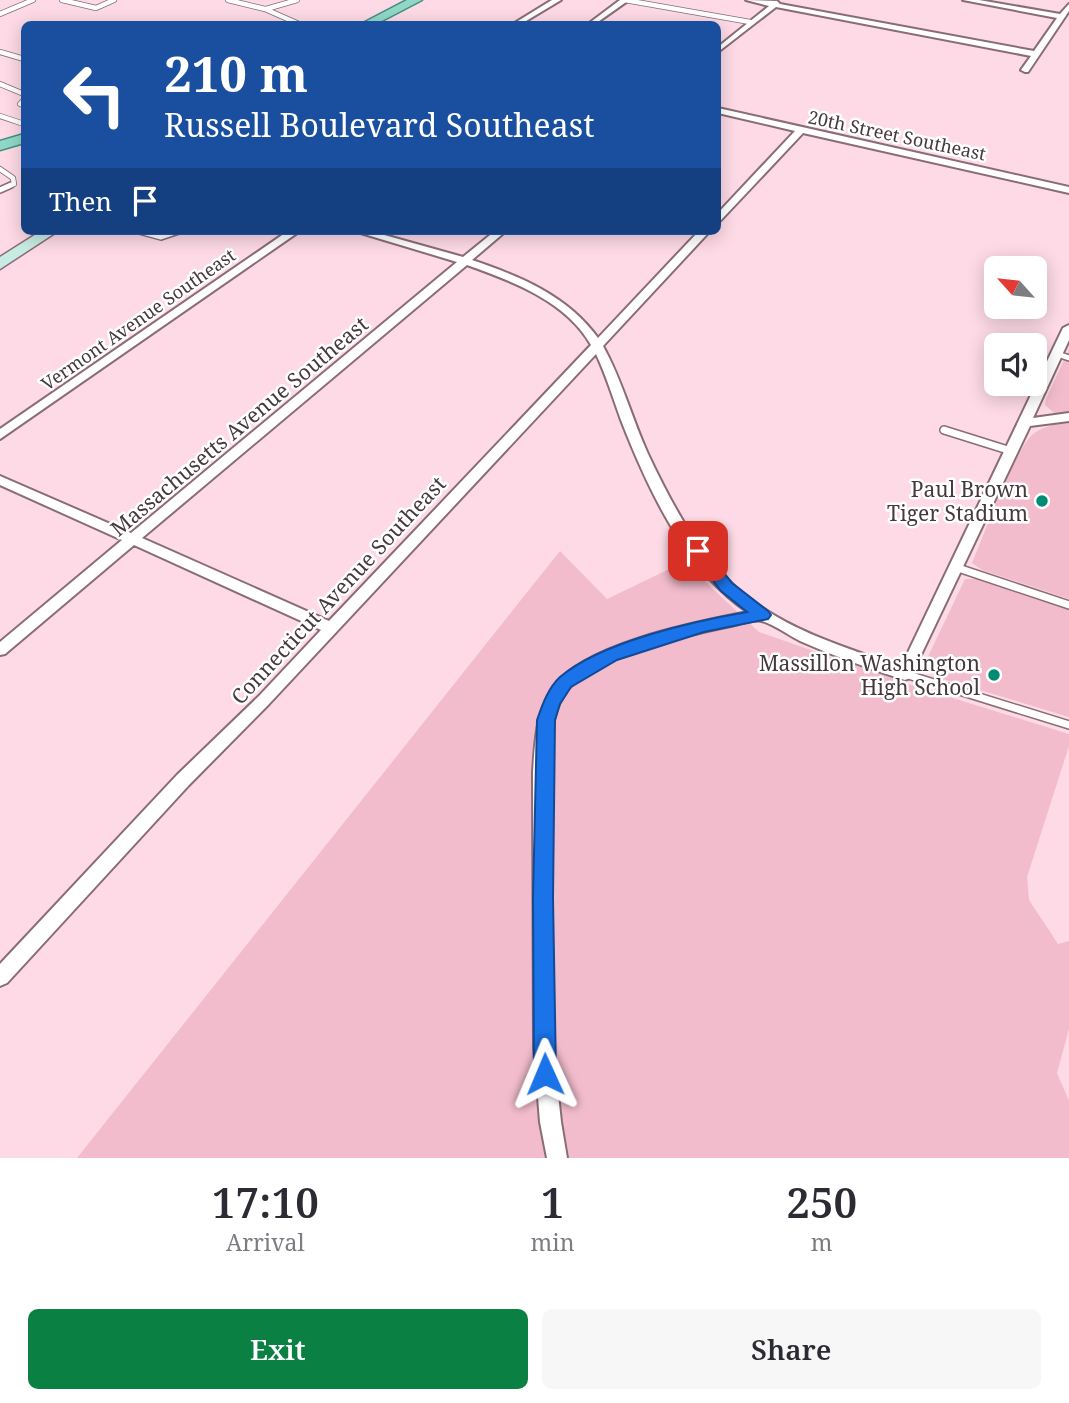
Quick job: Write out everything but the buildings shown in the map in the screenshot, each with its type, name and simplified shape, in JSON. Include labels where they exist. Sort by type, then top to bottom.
[{"type":"main road","points":[[373,21],[416,0]]},
{"type":"main road","points":[[0,146],[21,139]]},
{"type":"street","points":[[522,21],[558,0]]},
{"type":"street","points":[[595,21],[625,0]]},
{"type":"street","points":[[750,0],[778,2],[1035,54]]},
{"type":"street","points":[[967,0],[1062,17]]},
{"type":"street","points":[[721,47],[778,2]]},
{"type":"street","points":[[1025,70],[1069,6]]},
{"type":"street","name":"20th Street Southeast","points":[[721,112],[1069,190]]},
{"type":"street","points":[[721,215],[802,130]]},
{"type":"street","points":[[0,264],[45,235]]},
{"type":"street","name":"Vermont Avenue Southeast","points":[[0,435],[289,235]]},
{"type":"street","points":[[372,235],[464,263],[541,292],[574,315],[585,326],[597,346],[634,435],[673,513],[727,587],[762,615],[827,646],[905,674],[1025,423],[1063,356],[1069,328]]},
{"type":"street","name":"Massachusetts Avenue Southeast","points":[[0,650],[496,235]]},
{"type":"street","name":"Connecticut Avenue Southeast","points":[[0,977],[183,779],[331,628],[701,235]]},
{"type":"street","points":[[1025,423],[1069,417]]},
{"type":"street","points":[[0,480],[135,538],[331,628]]},
{"type":"street","points":[[557,1158],[545,1074],[543,925],[544,736],[552,702],[565,682],[575,674],[611,656],[703,626],[762,615]]},
{"type":"lane","points":[[0,14],[33,0]]},
{"type":"lane","points":[[62,0],[96,8],[114,0]]},
{"type":"lane","points":[[228,0],[265,9],[283,21]]},
{"type":"lane","points":[[265,9],[297,0]]},
{"type":"lane","points":[[625,0],[750,22]]},
{"type":"lane","points":[[0,52],[21,58]]},
{"type":"lane","points":[[0,84],[21,93]]},
{"type":"lane","points":[[0,116],[21,123]]},
{"type":"lane","points":[[0,169],[13,178],[14,184],[0,190]]},
{"type":"lane","points":[[944,430],[1012,451]]},
{"type":"lane","points":[[955,567],[1069,605]]},
{"type":"lane","points":[[905,674],[1069,725]]},
{"type":"shaded area","points":[[1069,349],[1069,412],[1055,414],[1045,405],[1046,399]]},
{"type":"shaded area","name":"Paul Brown Tiger Stadium","points":[[1069,421],[1069,599],[982,570],[972,563],[1017,457],[1026,443],[1041,429]]},
{"type":"shaded area","points":[[560,551],[607,599],[684,562],[759,632],[914,686],[1069,734],[1069,746],[1027,877],[1029,900],[1058,944],[1069,941],[1069,1029],[1057,1073],[1069,1101],[1069,1158],[77,1158]]},
{"type":"shaded area","points":[[965,579],[977,579],[1069,610],[1069,717],[943,679],[925,663]]},
{"type":"place","name":"Paul Brown Tiger Stadium","points":[[1042,501]]},
{"type":"place","name":"Massillon Washington High School","points":[[994,675]]},
{"type":"route","points":[[545,1074],[543,898],[546,720],[552,702],[565,682],[611,656],[703,626],[762,615],[727,587],[698,551]]}]
